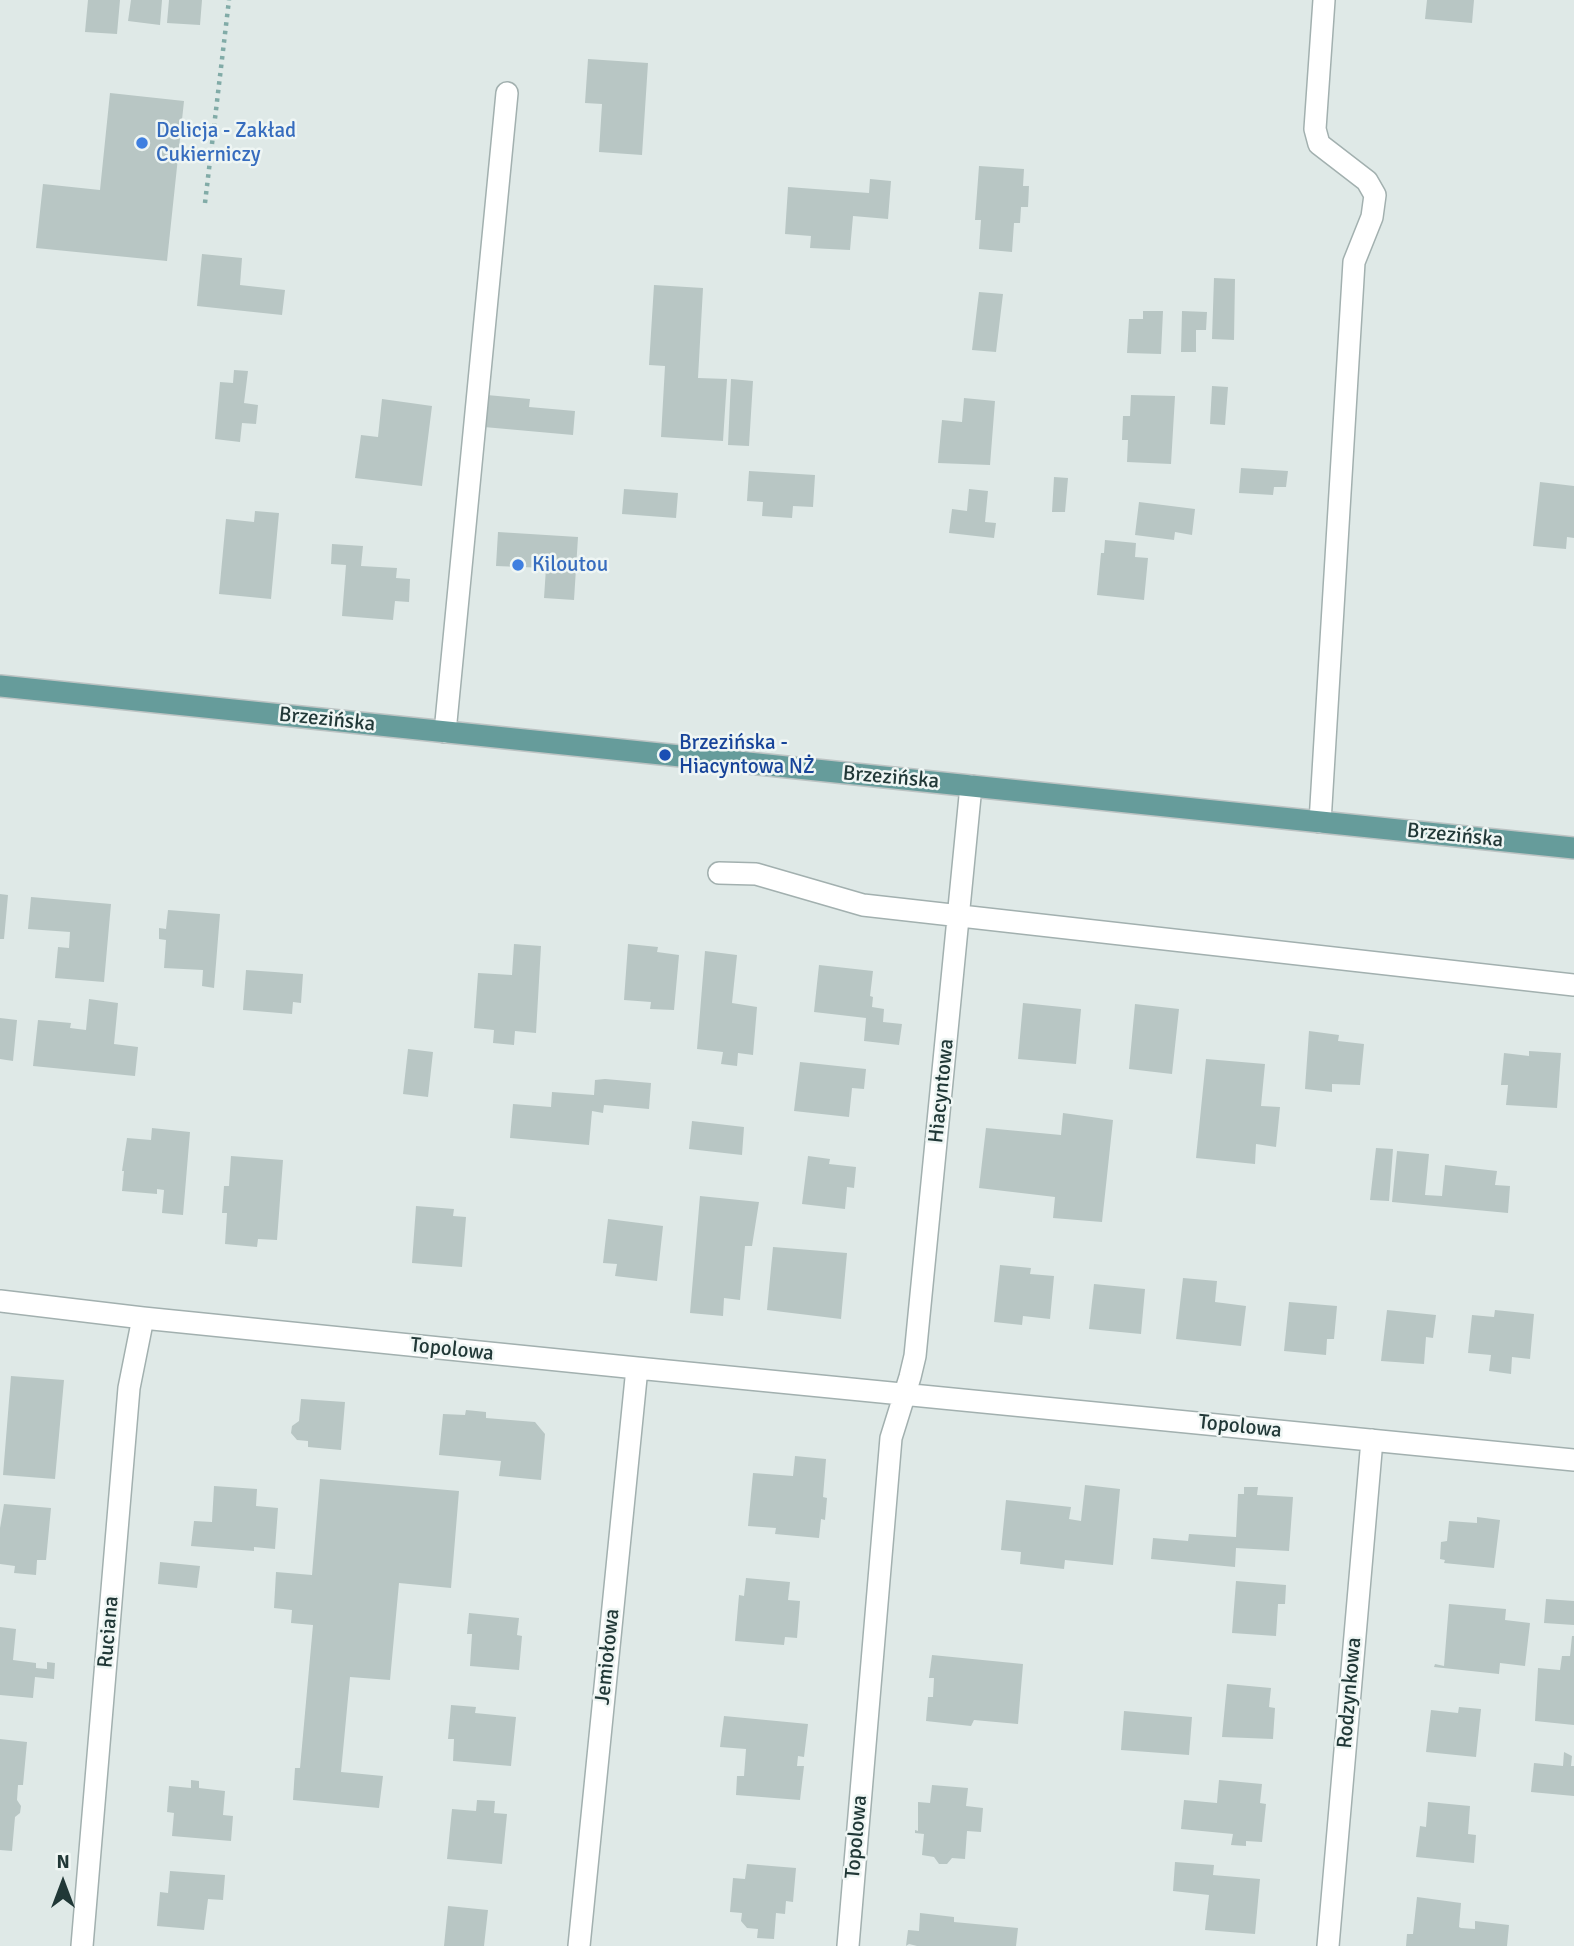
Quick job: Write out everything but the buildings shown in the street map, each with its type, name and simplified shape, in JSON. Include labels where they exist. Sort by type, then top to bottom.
[{"type":"main road","name":"Brzezińska","points":[[0,686],[1574,848]]},
{"type":"street","points":[[1320,822],[1354,262],[1372,217],[1375,195],[1367,181],[1319,144],[1315,129],[1324,0]]},
{"type":"street","points":[[445,732],[507,93]]},
{"type":"street","name":"Hiacyntowa","points":[[905,1394],[915,1356],[971,786]]},
{"type":"street","points":[[719,873],[756,874],[775,878],[863,905],[1574,985]]},
{"type":"street","name":"Topolowa","points":[[0,1301],[637,1368],[1574,1460]]},
{"type":"street","name":"Ruciana","points":[[82,1946],[130,1388],[143,1318]]},
{"type":"street","name":"Jemiołowa","points":[[579,1946],[637,1368]]},
{"type":"street","name":"Topolowa","points":[[848,1946],[891,1438],[905,1394]]},
{"type":"street","name":"Rodzynkowa","points":[[1328,1946],[1372,1440]]},
{"type":"path","points":[[205,203],[229,0]]},
{"type":"place","name":"Delicja - Zakład Cukierniczy","points":[[142,143]]},
{"type":"place","name":"Kiloutou","points":[[518,565]]},
{"type":"place","name":"Brzezińska - Hiacyntowa NŻ","points":[[665,755]]}]
